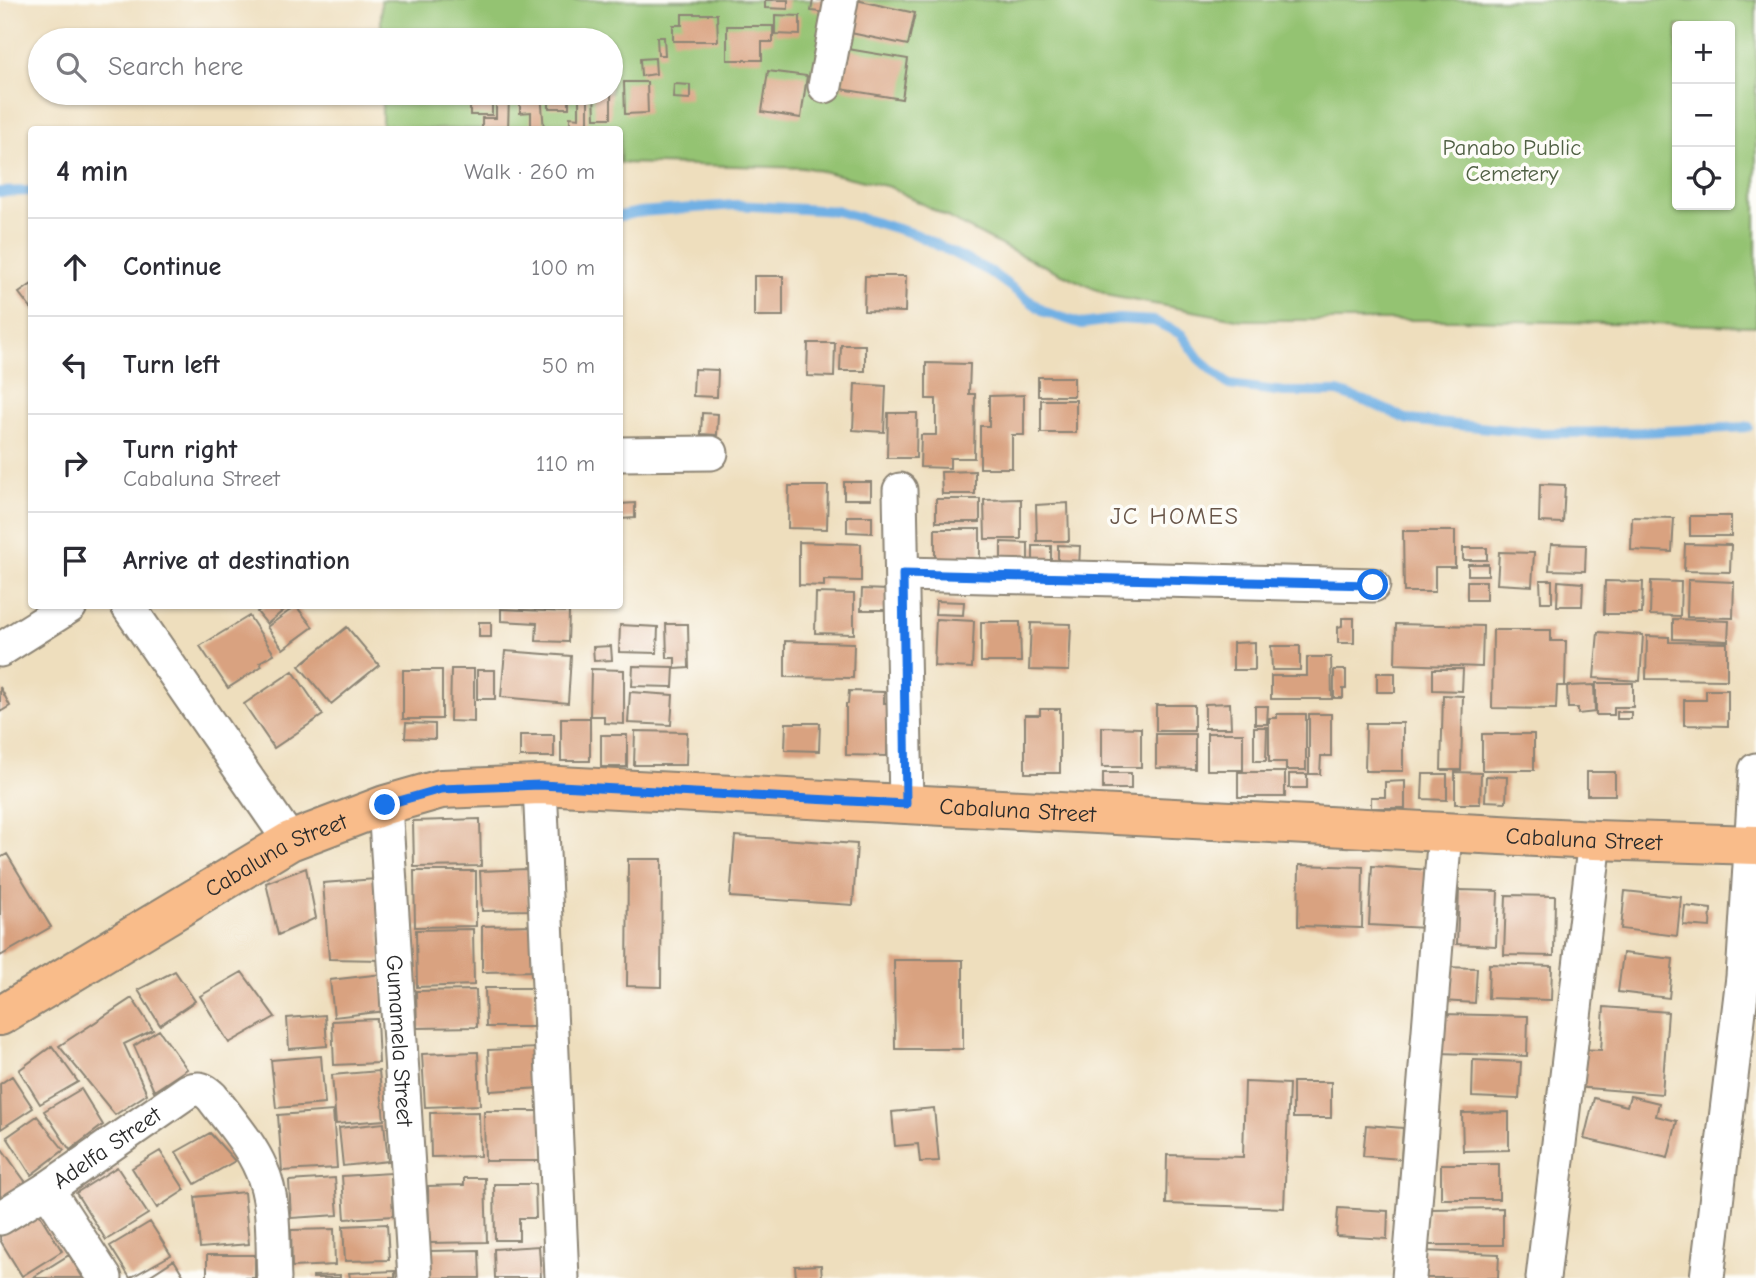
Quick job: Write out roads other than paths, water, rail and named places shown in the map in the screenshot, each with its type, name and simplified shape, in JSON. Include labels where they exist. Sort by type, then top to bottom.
[{"type":"main road","name":"Cabaluna Street","points":[[0,1016],[290,841],[385,805],[441,789],[540,785],[1595,840],[1754,844]]},
{"type":"street","points":[[825,86],[841,0]]},
{"type":"street","points":[[623,454],[711,453]]},
{"type":"street","points":[[900,490],[906,804]]},
{"type":"street","points":[[903,574],[1373,585]]},
{"type":"street","points":[[0,650],[65,609]]},
{"type":"street","points":[[130,609],[290,841]]},
{"type":"street","points":[[1707,1278],[1735,1054],[1754,844],[1756,769]]},
{"type":"street","points":[[540,785],[562,1278]]},
{"type":"street","name":"Gumamela Street","points":[[385,805],[415,1278]]},
{"type":"street","points":[[1409,1278],[1445,832]]},
{"type":"street","points":[[1543,1278],[1595,840]]},
{"type":"street","name":"Adelfa Street","points":[[0,1218],[47,1189],[188,1091],[204,1089],[254,1156],[262,1172],[268,1190],[274,1278]]},
{"type":"street","points":[[47,1189],[105,1278]]},
{"type":"waterway","points":[[0,192],[28,191]]},
{"type":"waterway","points":[[623,215],[735,205],[837,211],[915,234],[989,271],[1045,312],[1082,324],[1119,319],[1154,321],[1181,334],[1199,359],[1229,385],[1284,392],[1338,392],[1408,420],[1540,433],[1748,427]]},
{"type":"district","name":"JC HOMES","points":[[1175,516]]},
{"type":"park label","name":"Panabo Public Cemetery","points":[[1512,160]]}]
